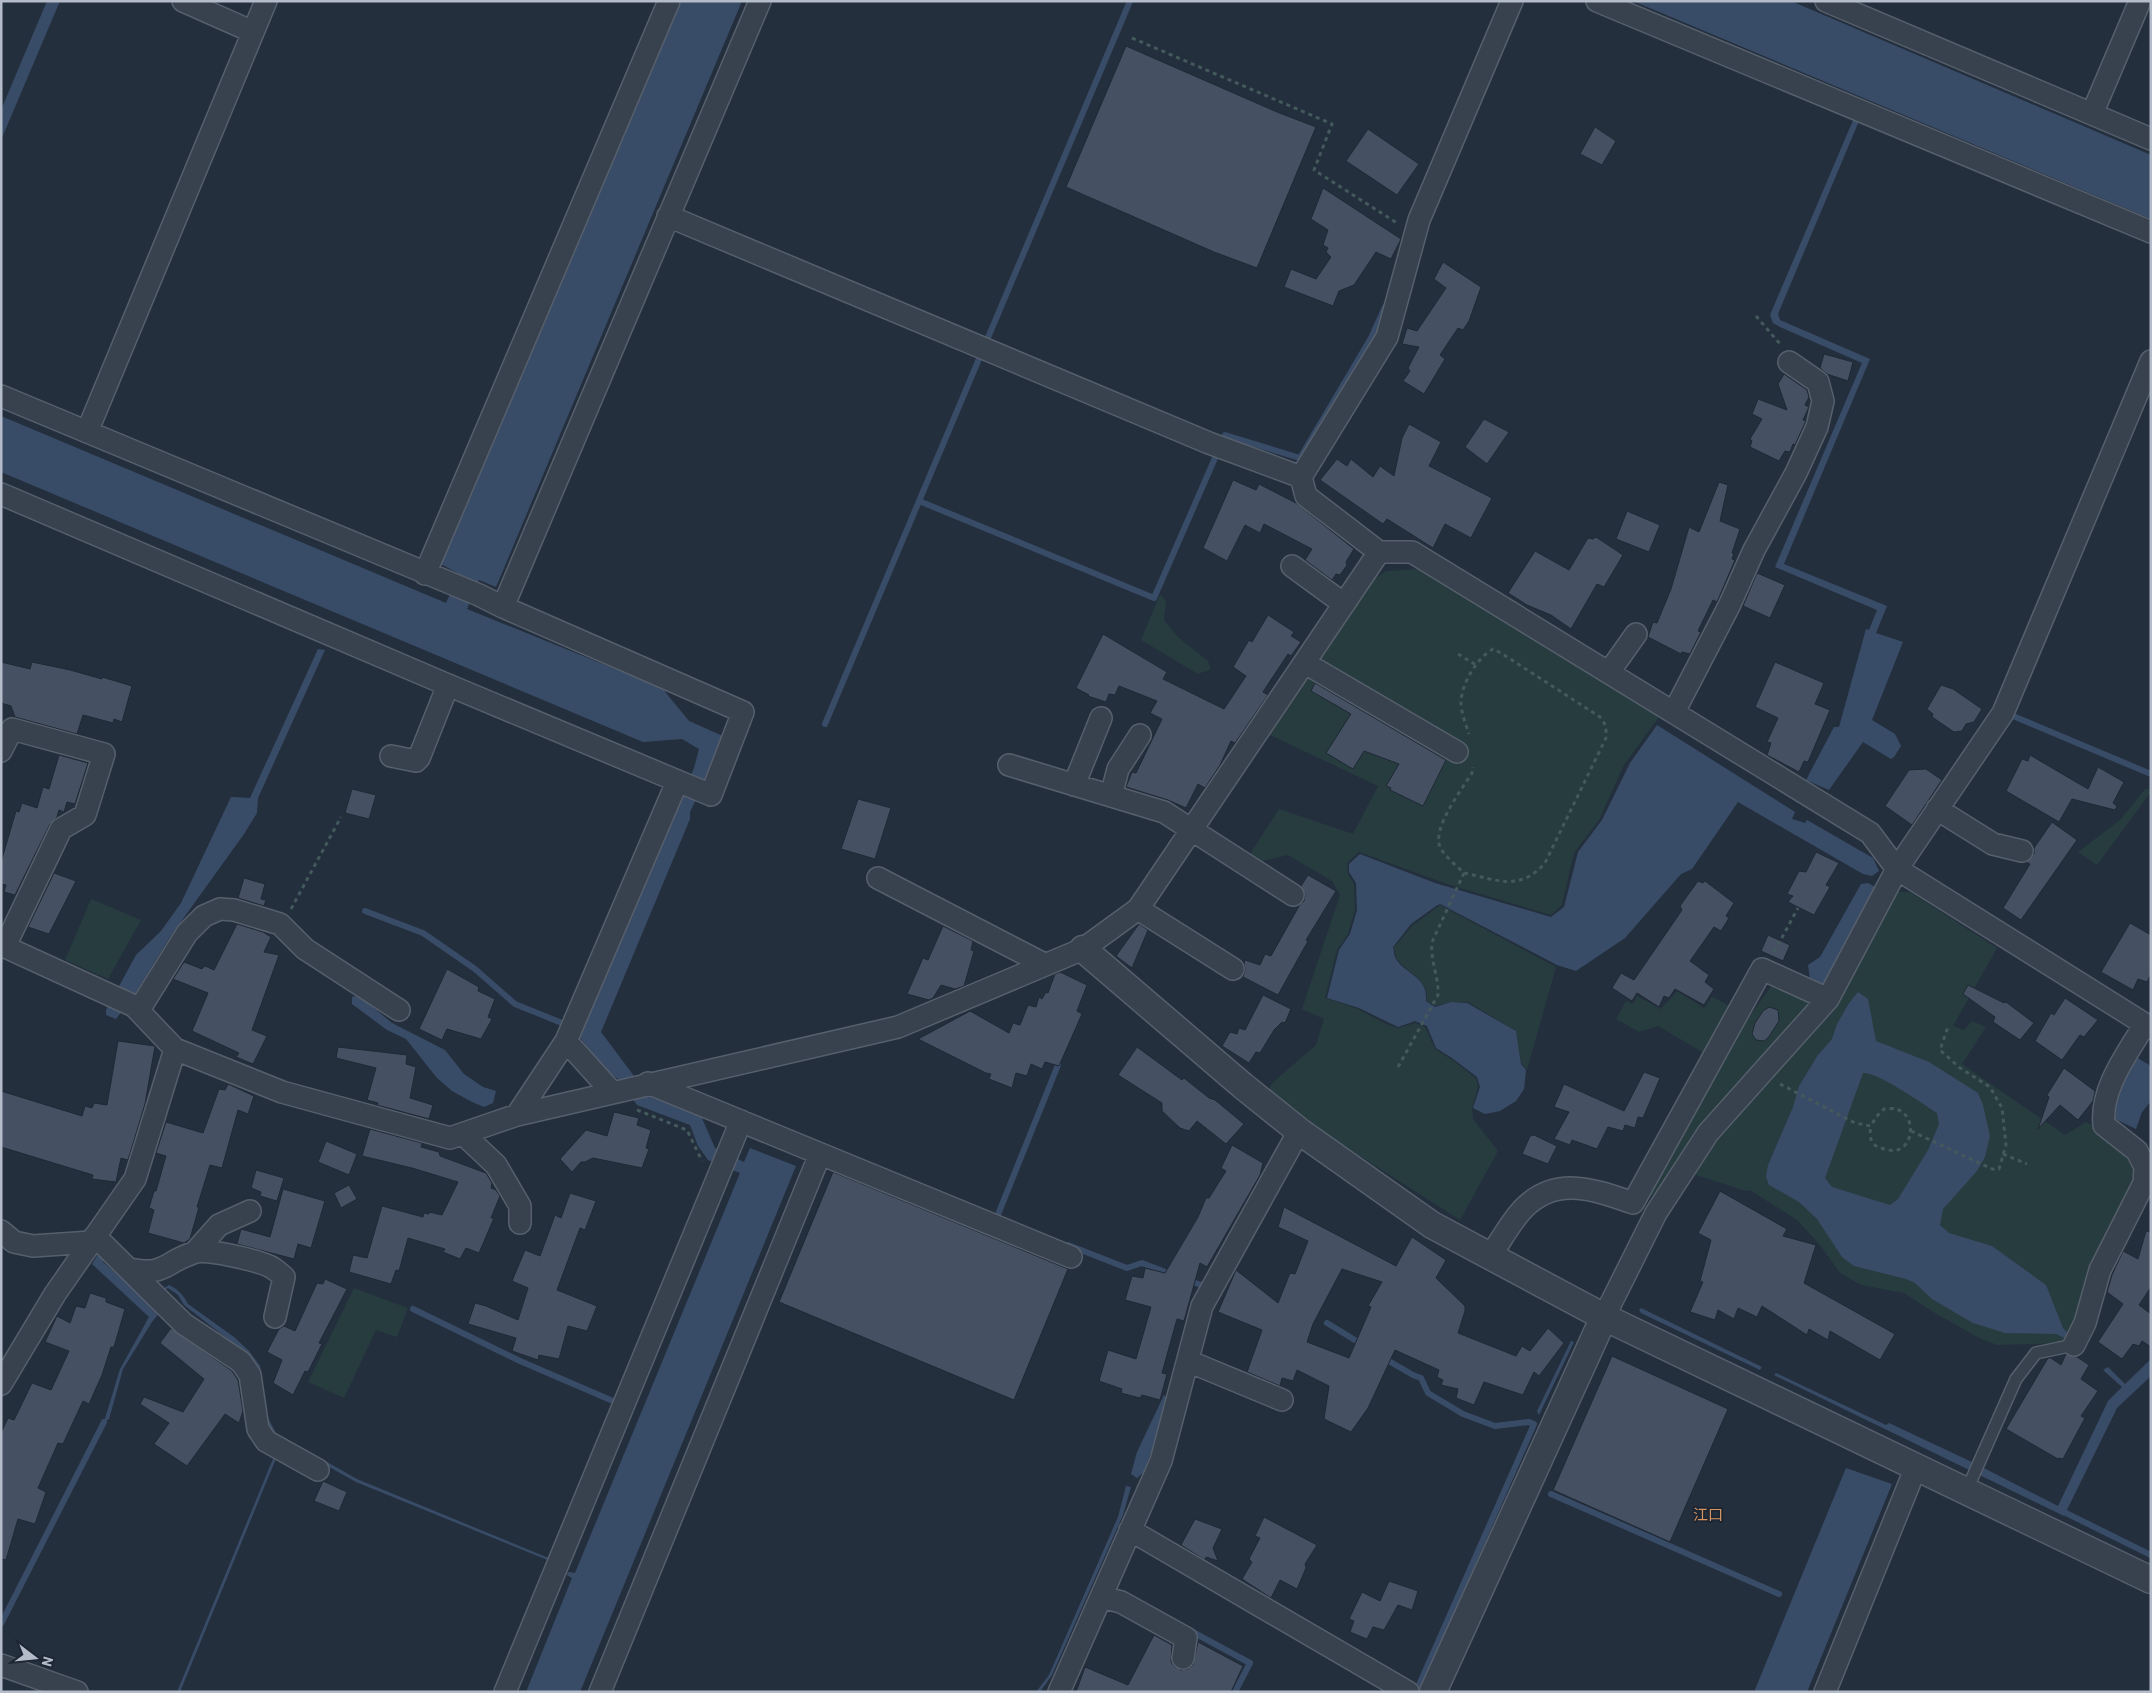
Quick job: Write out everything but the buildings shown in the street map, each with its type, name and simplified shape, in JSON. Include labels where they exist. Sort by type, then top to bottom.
[{"type":"street","points":[[183,1],[253,32]]},
{"type":"street","points":[[87,432],[266,1]]},
{"type":"street","points":[[435,578],[669,1]]},
{"type":"street","points":[[503,608],[760,1]]},
{"type":"street","points":[[1512,1],[1414,234],[1387,336],[1301,477],[1306,496],[1378,552],[1412,552],[1870,833],[1897,869],[2148,1026],[2112,1081],[2102,1112],[2104,1125],[2137,1151],[2145,1167],[2144,1183],[2100,1270],[2084,1323],[2074,1346]]},
{"type":"street","points":[[1598,1],[2151,232]]},
{"type":"street","points":[[1826,1],[2151,139]]},
{"type":"street","points":[[2092,114],[2140,1]]},
{"type":"street","points":[[668,216],[1209,443],[1301,477]]},
{"type":"street","points":[[1433,1692],[1604,1317],[1656,1213],[1708,1133],[1828,1000],[1897,869],[2003,713],[2151,361]]},
{"type":"street","points":[[1674,712],[1817,428],[1823,401],[1818,382],[1789,362]]},
{"type":"street","points":[[1,396],[479,595],[503,608],[743,712],[710,795],[448,686],[1,494]]},
{"type":"street","points":[[1,751],[12,728],[104,754],[85,815],[61,829],[3,945],[134,1006],[175,1049],[282,1092],[450,1138],[517,1115],[648,1083],[898,1027],[1083,949],[1138,909],[1378,552]]},
{"type":"street","points":[[1292,566],[1344,604]]},
{"type":"street","points":[[1609,672],[1636,634]]},
{"type":"street","points":[[1305,663],[1467,752]]},
{"type":"street","points":[[391,756],[416,761],[420,758],[448,686]]},
{"type":"street","points":[[1074,785],[1101,718]]},
{"type":"street","points":[[1110,796],[1118,768],[1140,735]]},
{"type":"street","points":[[1009,765],[1164,812],[1293,896]]},
{"type":"street","points":[[517,1115],[566,1041],[677,782]]},
{"type":"street","points":[[1937,809],[1993,844],[2022,851]]},
{"type":"street","points":[[878,878],[1044,964]]},
{"type":"street","points":[[1138,909],[1233,968]]},
{"type":"street","points":[[139,1010],[187,933],[204,916],[220,910],[234,910],[280,924],[305,949],[399,1010]]},
{"type":"street","points":[[1083,949],[1243,1086],[1299,1131],[1432,1225],[1604,1317],[2151,1580]]},
{"type":"street","points":[[1490,1256],[1524,1208],[1546,1192],[1574,1187],[1600,1192],[1634,1203],[1762,969],[1828,1000]]},
{"type":"street","points":[[566,1041],[612,1092]]},
{"type":"street","points":[[1,1384],[55,1294],[135,1179],[175,1049]]},
{"type":"street","points":[[648,1083],[1071,1257]]},
{"type":"street","points":[[505,1692],[741,1121]]},
{"type":"street","points":[[1060,1692],[1161,1461],[1202,1306],[1299,1131]]},
{"type":"street","points":[[464,1134],[496,1166],[520,1206],[520,1223]]},
{"type":"street","points":[[600,1692],[820,1154]]},
{"type":"street","points":[[195,1252],[219,1225],[250,1210]]},
{"type":"street","points":[[1,1231],[14,1242],[34,1246],[93,1239],[129,1269],[184,1324],[241,1362],[250,1375],[258,1429],[266,1441],[318,1470]]},
{"type":"street","points":[[129,1269],[147,1273],[160,1271],[176,1260],[195,1252],[207,1251],[270,1266],[284,1277],[275,1317]]},
{"type":"street","points":[[1188,1361],[1282,1400]]},
{"type":"street","points":[[1825,1692],[1916,1468]]},
{"type":"street","points":[[1130,1530],[1408,1692]]},
{"type":"street","points":[[1101,1596],[1121,1602],[1186,1638],[1183,1658]]},
{"type":"street","points":[[1,1665],[77,1692]]},
{"type":"lane","points":[[1966,1492],[2016,1379],[2036,1353],[2074,1346]]},
{"type":"path","points":[[1132,38],[1332,124],[1314,170],[1414,234]]},
{"type":"path","points":[[1756,316],[1780,344],[1789,362]]},
{"type":"path","points":[[1493,649],[1502,652],[1600,717],[1606,726],[1606,738],[1545,863],[1535,875],[1522,881],[1505,882],[1464,873],[1449,859],[1440,847],[1439,839],[1446,815],[1472,773],[1467,752],[1460,704],[1464,686],[1483,654],[1493,649]]},
{"type":"path","points":[[1458,654],[1477,665]]},
{"type":"path","points":[[274,922],[288,914],[341,817]]},
{"type":"path","points":[[1398,1067],[1438,995],[1439,984],[1431,953],[1432,942],[1464,873]]},
{"type":"path","points":[[1764,970],[1798,908]]},
{"type":"path","points":[[1911,1131],[1992,1169],[1999,1169],[2006,1145],[2002,1108],[1990,1088],[1960,1068],[1940,1050],[1948,1027]]},
{"type":"path","points":[[1761,1074],[1854,1123],[1870,1126]]},
{"type":"path","points":[[612,1092],[635,1109],[687,1130],[701,1160],[720,1173]]},
{"type":"path","points":[[1884,1109],[1897,1109],[1906,1116],[1910,1123],[1911,1131],[1907,1142],[1901,1149],[1894,1151],[1878,1147],[1872,1143],[1869,1134],[1870,1126],[1884,1109]]},
{"type":"path","points":[[2003,1154],[2027,1164]]},
{"type":"green space","points":[[1418,569],[1441,576],[1659,717],[1624,765],[1599,820],[1574,853],[1562,905],[1551,915],[1447,884],[1359,852],[1347,863],[1348,874],[1354,884],[1355,909],[1348,934],[1337,950],[1325,998],[1358,1009],[1386,1024],[1398,1028],[1415,1023],[1425,1027],[1435,1049],[1476,1078],[1478,1087],[1472,1109],[1473,1119],[1498,1151],[1460,1220],[1321,1131],[1268,1091],[1272,1083],[1316,1045],[1324,1019],[1302,1009],[1340,895],[1332,881],[1288,855],[1258,862],[1248,857],[1279,809],[1353,834],[1378,786],[1270,735],[1338,622],[1364,586],[1386,571]]},
{"type":"green space","points":[[1160,594],[1166,601],[1164,620],[1179,638],[1208,661],[1211,669],[1198,674],[1141,640]]},
{"type":"green space","points":[[2145,789],[2151,789],[2151,792],[2097,865],[2078,852],[2120,820]]},
{"type":"green space","points":[[1897,892],[1910,892],[1997,948],[1953,1026],[1964,1030],[1972,1021],[1986,1027],[1962,1064],[2065,1135],[2086,1122],[2094,1126],[2117,1143],[2138,1173],[2066,1343],[1997,1345],[1981,1339],[1904,1293],[1861,1285],[1840,1273],[1820,1245],[1797,1220],[1750,1190],[1746,1191],[1690,1173],[1820,1020]]},
{"type":"green space","points":[[91,899],[141,920],[108,979],[65,960]]},
{"type":"green space","points":[[1440,905],[1556,967],[1527,1070],[1521,1063],[1516,1031],[1468,1002],[1451,1002],[1435,1006],[1427,1001],[1421,982],[1396,958],[1394,947],[1412,926]]},
{"type":"green space","points":[[1775,981],[1815,996],[1704,1127],[1656,1198],[1647,1194],[1728,1046]]},
{"type":"green space","points":[[1677,991],[1704,1008],[1712,997],[1732,1007],[1704,1053],[1658,1026],[1639,1032],[1616,1019],[1626,1001],[1633,1004],[1637,996],[1661,1009]]},
{"type":"green space","points":[[354,1288],[408,1308],[397,1337],[376,1330],[344,1398],[308,1382]]},
{"type":"water","points":[[47,1],[60,1],[1,140],[1,110]]},
{"type":"water","points":[[681,1],[742,1],[496,587],[479,580],[467,609],[662,688],[689,721],[725,737],[690,812],[690,819],[601,1032],[646,1092],[701,1116],[715,1148],[744,1162],[750,1148],[796,1166],[580,1692],[526,1692],[572,1578],[567,1575],[568,1572],[575,1573],[740,1173],[708,1160],[698,1146],[690,1125],[637,1105],[618,1079],[603,1069],[579,1036],[694,768],[699,749],[682,739],[643,742],[1,472],[1,416],[446,603],[459,574],[441,564],[443,553],[572,244]]},
{"type":"water","points":[[1633,1],[1791,1],[2151,155],[2151,219]]},
{"type":"water","points":[[1854,118],[1859,121],[1778,314],[1780,320],[1870,359],[1784,564],[1887,606],[1876,633],[1903,642],[1872,720],[1895,734],[1901,746],[1891,759],[1863,742],[1829,790],[1806,780],[1834,727],[1839,727],[1866,629],[1869,630],[1877,610],[1775,567],[1862,363],[1780,327],[1773,323],[1770,315]]},
{"type":"water","points":[[318,649],[325,650],[258,798],[257,813],[170,937],[135,994],[116,1019],[106,1015],[106,1010],[136,955],[161,931],[181,903],[231,797],[250,798]]},
{"type":"water","points":[[1657,725],[1795,812],[1792,819],[1805,823],[1807,820],[1873,858],[1879,871],[1872,876],[1863,874],[1738,802],[1692,869],[1681,874],[1625,938],[1576,971],[1557,965],[1440,904],[1436,906],[1411,924],[1393,947],[1395,956],[1400,964],[1424,986],[1426,1001],[1435,1007],[1451,1002],[1467,1003],[1516,1031],[1521,1064],[1526,1070],[1524,1089],[1516,1101],[1500,1111],[1485,1114],[1473,1108],[1480,1087],[1477,1077],[1436,1048],[1427,1026],[1415,1021],[1398,1027],[1359,1008],[1327,998],[1339,950],[1350,934],[1357,910],[1356,883],[1349,872],[1349,864],[1360,854],[1435,883],[1551,917],[1564,907],[1578,852],[1602,820],[1630,763]]},
{"type":"water","points":[[1868,883],[1877,888],[1821,988],[1810,979],[1808,965],[1820,957],[1861,884]]},
{"type":"water","points":[[1858,992],[1868,999],[1876,1041],[1929,1062],[1978,1093],[1983,1105],[1990,1136],[1985,1157],[1977,1171],[1943,1209],[1940,1225],[1949,1233],[1992,1246],[2046,1285],[2063,1328],[2070,1336],[2067,1339],[2056,1334],[2005,1333],[1973,1323],[1932,1299],[1915,1283],[1854,1266],[1842,1257],[1817,1219],[1799,1202],[1769,1185],[1766,1177],[1768,1165],[1793,1107],[1799,1086],[1818,1055],[1832,1039],[1837,1024]],"holes":[[[1863,1073],[1890,1083],[1937,1113],[1939,1124],[1928,1150],[1898,1199],[1890,1205],[1832,1187],[1825,1178]]]},
{"type":"water","points":[[352,997],[362,998],[392,1023],[445,1050],[464,1074],[483,1087],[496,1091],[493,1103],[484,1107],[452,1091],[437,1078],[406,1039],[387,1030],[352,1004]]},
{"type":"water","points":[[2136,1057],[2151,1066],[2151,1101],[2142,1112],[2136,1129],[2109,1116],[2111,1099]]},
{"type":"water","points":[[100,1251],[104,1256],[103,1262],[160,1312],[123,1369],[109,1419],[104,1422],[120,1369],[149,1317],[92,1264]]},
{"type":"water","points":[[169,1285],[185,1298],[188,1304],[234,1337],[249,1351],[260,1366],[267,1416],[276,1433],[357,1479],[551,1559],[550,1561],[356,1482],[274,1436],[268,1427],[243,1351],[184,1305],[178,1295],[168,1288],[163,1289]]},
{"type":"water","points":[[1641,1308],[1762,1367],[1760,1370],[1641,1313],[1639,1310]]},
{"type":"water","points":[[1571,1341],[1574,1342],[1539,1415],[1537,1411]]},
{"type":"water","points":[[2151,1359],[2151,1376],[2117,1408],[2064,1516],[1774,1375],[1776,1373],[1886,1425],[1889,1423],[1974,1463],[2058,1506],[2108,1401],[2122,1387],[2103,1370],[2108,1367],[2125,1384]]},
{"type":"water","points":[[1164,1395],[1167,1397],[1161,1426],[1144,1472],[1137,1478],[1131,1474],[1137,1452]]},
{"type":"water","points":[[275,1454],[277,1456],[180,1692],[177,1692]]},
{"type":"water","points":[[1846,1468],[1892,1484],[1807,1692],[1754,1692]]},
{"type":"water","points":[[1126,1486],[1131,1487],[1123,1515],[1052,1675],[1040,1692],[1036,1692],[1049,1675],[1118,1517]]},
{"type":"waterway","points":[[825,724],[1130,1]]},
{"type":"waterway","points":[[919,501],[1154,598],[1225,435],[1300,458],[1371,338],[1385,307]]},
{"type":"waterway","points":[[2013,716],[2151,774]]},
{"type":"waterway","points":[[365,911],[423,933],[475,969],[515,1004],[562,1023]]},
{"type":"waterway","points":[[997,1217],[1058,1065]]},
{"type":"waterway","points":[[1068,1245],[1127,1268],[1142,1263],[1173,1275]]},
{"type":"waterway","points":[[1187,1280],[1207,1287]]},
{"type":"waterway","points":[[413,1309],[520,1361],[613,1401]]},
{"type":"waterway","points":[[1327,1323],[1363,1345]]},
{"type":"waterway","points":[[1382,1357],[1421,1378],[1428,1393],[1463,1414],[1495,1426],[1529,1422],[1534,1424],[1419,1685]]},
{"type":"waterway","points":[[1,1624],[104,1422]]},
{"type":"waterway","points":[[1551,1494],[1779,1594]]},
{"type":"waterway","points":[[2066,1513],[2151,1555]]},
{"type":"waterway","points":[[1189,1630],[1250,1663],[1235,1692]]},
{"type":"district","name":"江口","points":[[1708,1515]]}]
